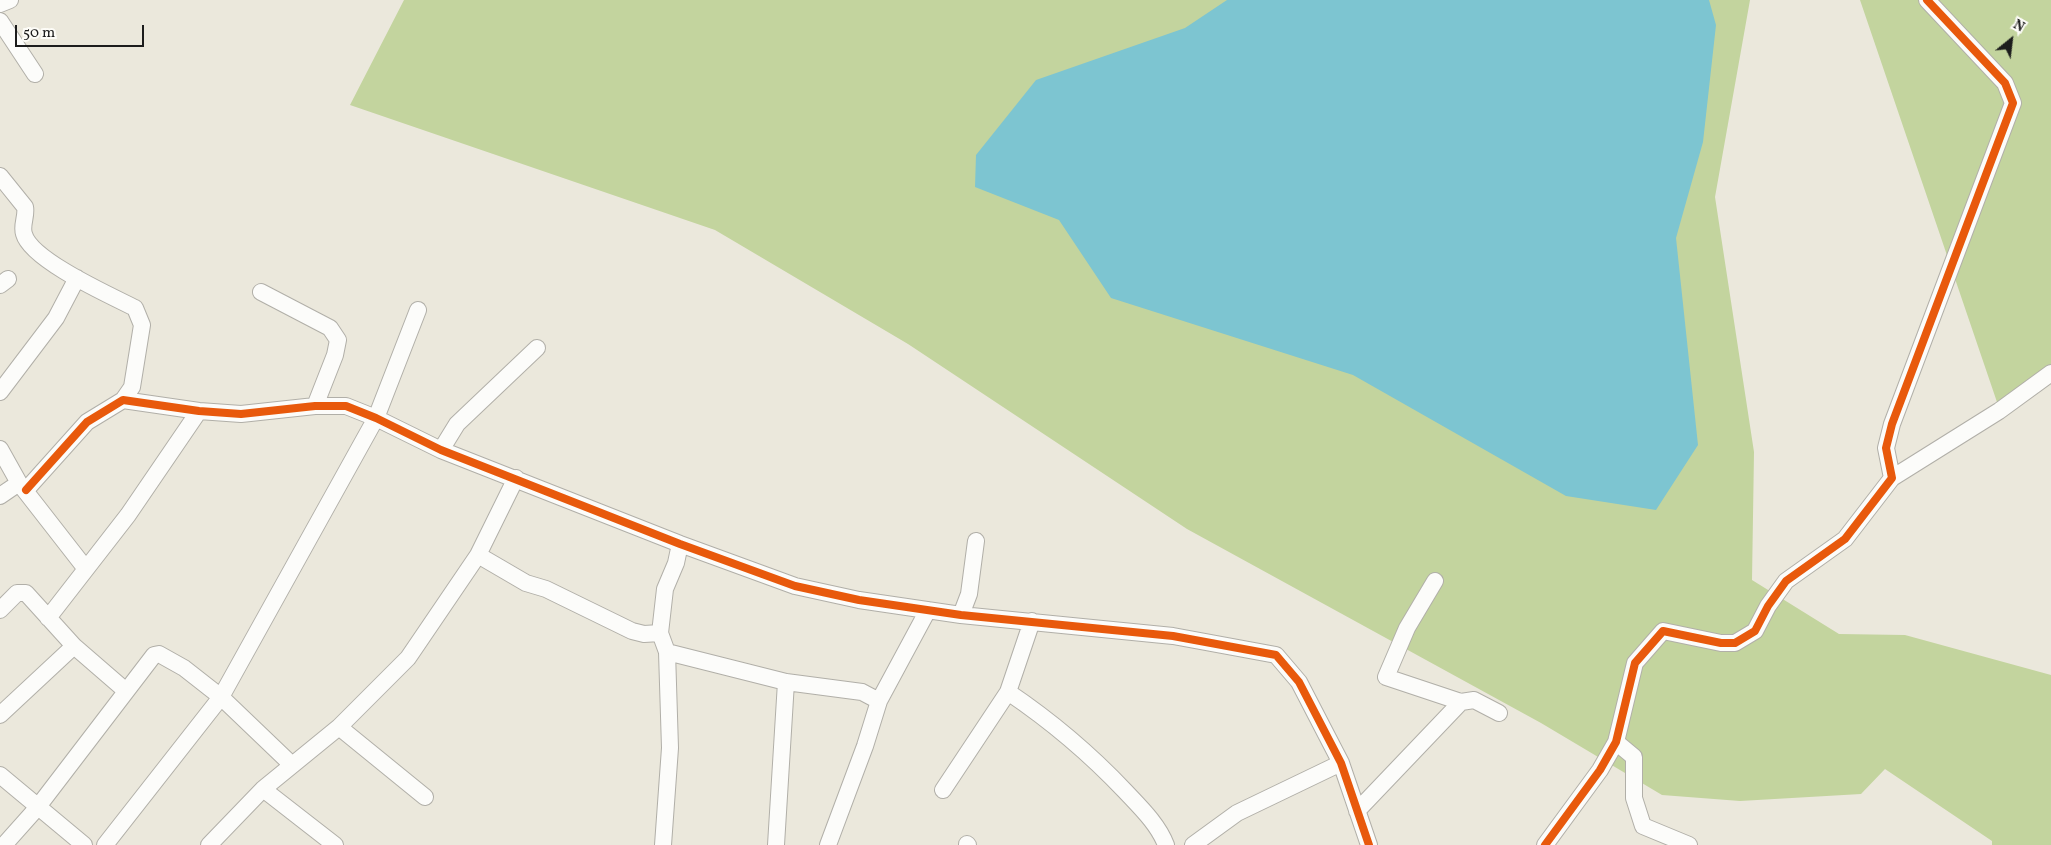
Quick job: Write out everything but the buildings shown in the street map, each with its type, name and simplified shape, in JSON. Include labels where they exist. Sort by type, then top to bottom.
[{"type":"street","points":[[0,4],[10,0]]},
{"type":"street","points":[[1892,478],[1886,448],[1892,424],[2013,103],[2005,83],[1927,0]]},
{"type":"street","points":[[0,21],[35,74]]},
{"type":"street","points":[[0,176],[25,207],[24,235],[31,246],[54,264],[77,278],[134,308],[140,316],[142,324],[127,393],[87,422],[23,486],[0,496]]},
{"type":"street","points":[[0,392],[56,318],[77,278]]},
{"type":"street","points":[[261,292],[330,328],[338,340],[335,355],[315,406]]},
{"type":"street","points":[[105,845],[221,697],[376,418],[418,310]]},
{"type":"street","points":[[441,450],[457,424],[537,348]]},
{"type":"street","points":[[1545,845],[1600,770],[1616,742],[1635,663],[1663,631],[1721,643],[1735,643],[1755,632],[1768,606],[1786,581],[1845,539],[1892,478],[1999,412],[2051,373]]},
{"type":"street","points":[[127,393],[140,402],[199,411],[242,414],[315,406],[346,406],[376,418],[441,450],[680,544],[795,586],[860,600],[961,615],[1173,636],[1276,655],[1299,682],[1341,763],[1369,845]]},
{"type":"street","points":[[48,618],[128,515],[199,411]]},
{"type":"street","points":[[0,449],[23,486],[86,569]]},
{"type":"street","points":[[209,845],[263,789],[291,764],[339,727],[408,658],[478,555],[516,478]]},
{"type":"street","points":[[961,615],[968,594],[976,541]]},
{"type":"street","points":[[663,845],[670,748],[667,652],[660,633],[665,589],[676,563],[680,544]]},
{"type":"street","points":[[478,555],[526,584],[546,589],[632,632],[644,634],[660,633]]},
{"type":"street","points":[[1435,581],[1407,628],[1386,677],[1461,702],[1474,700],[1499,713]]},
{"type":"street","points":[[0,610],[21,591],[26,593],[74,646],[126,692]]},
{"type":"street","points":[[828,845],[865,746],[879,701],[928,610]]},
{"type":"street","points":[[943,790],[1008,692],[1032,621]]},
{"type":"street","points":[[0,715],[74,646]]},
{"type":"street","points":[[667,652],[786,682],[862,692],[879,701]]},
{"type":"street","points":[[4,845],[37,808],[154,655],[159,654],[184,668],[221,697],[291,764]]},
{"type":"street","points":[[776,845],[786,682]]},
{"type":"street","points":[[1008,692],[1062,730],[1106,771],[1154,823],[1166,845]]},
{"type":"street","points":[[1357,811],[1461,702]]},
{"type":"street","points":[[339,727],[425,797]]},
{"type":"street","points":[[1616,742],[1634,757],[1634,798],[1643,826],[1689,845]]},
{"type":"street","points":[[1193,845],[1237,813],[1341,763]]},
{"type":"street","points":[[0,775],[37,808],[84,845]]},
{"type":"street","points":[[263,789],[335,845]]},
{"type":"green space","points":[[404,0],[1750,0],[1715,197],[1754,452],[1752,580],[1839,634],[1905,635],[2051,675],[2051,845],[1992,845],[1992,841],[1885,769],[1861,794],[1740,801],[1662,795],[1541,723],[1187,529],[908,344],[715,230],[350,105]]},
{"type":"green space","points":[[1860,0],[2051,0],[2051,384],[1998,405]]},
{"type":"water","points":[[1227,0],[1709,0],[1716,25],[1703,142],[1676,238],[1698,445],[1656,510],[1566,496],[1353,375],[1111,298],[1059,220],[975,187],[976,155],[1036,80],[1185,28]]},
{"type":"cycle path","points":[[1545,845],[1600,770],[1616,742],[1635,663],[1663,631],[1721,643],[1735,643],[1755,631],[1768,606],[1786,581],[1845,539],[1892,478],[1886,448],[1892,424],[2013,103],[2005,83],[1927,0]]},
{"type":"cycle path","points":[[26,490],[87,422],[123,400],[199,411],[241,414],[315,406],[346,406],[376,418],[441,450],[680,544],[795,586],[859,600],[961,615],[1173,636],[1276,655],[1299,682],[1341,763],[1369,845]]}]
